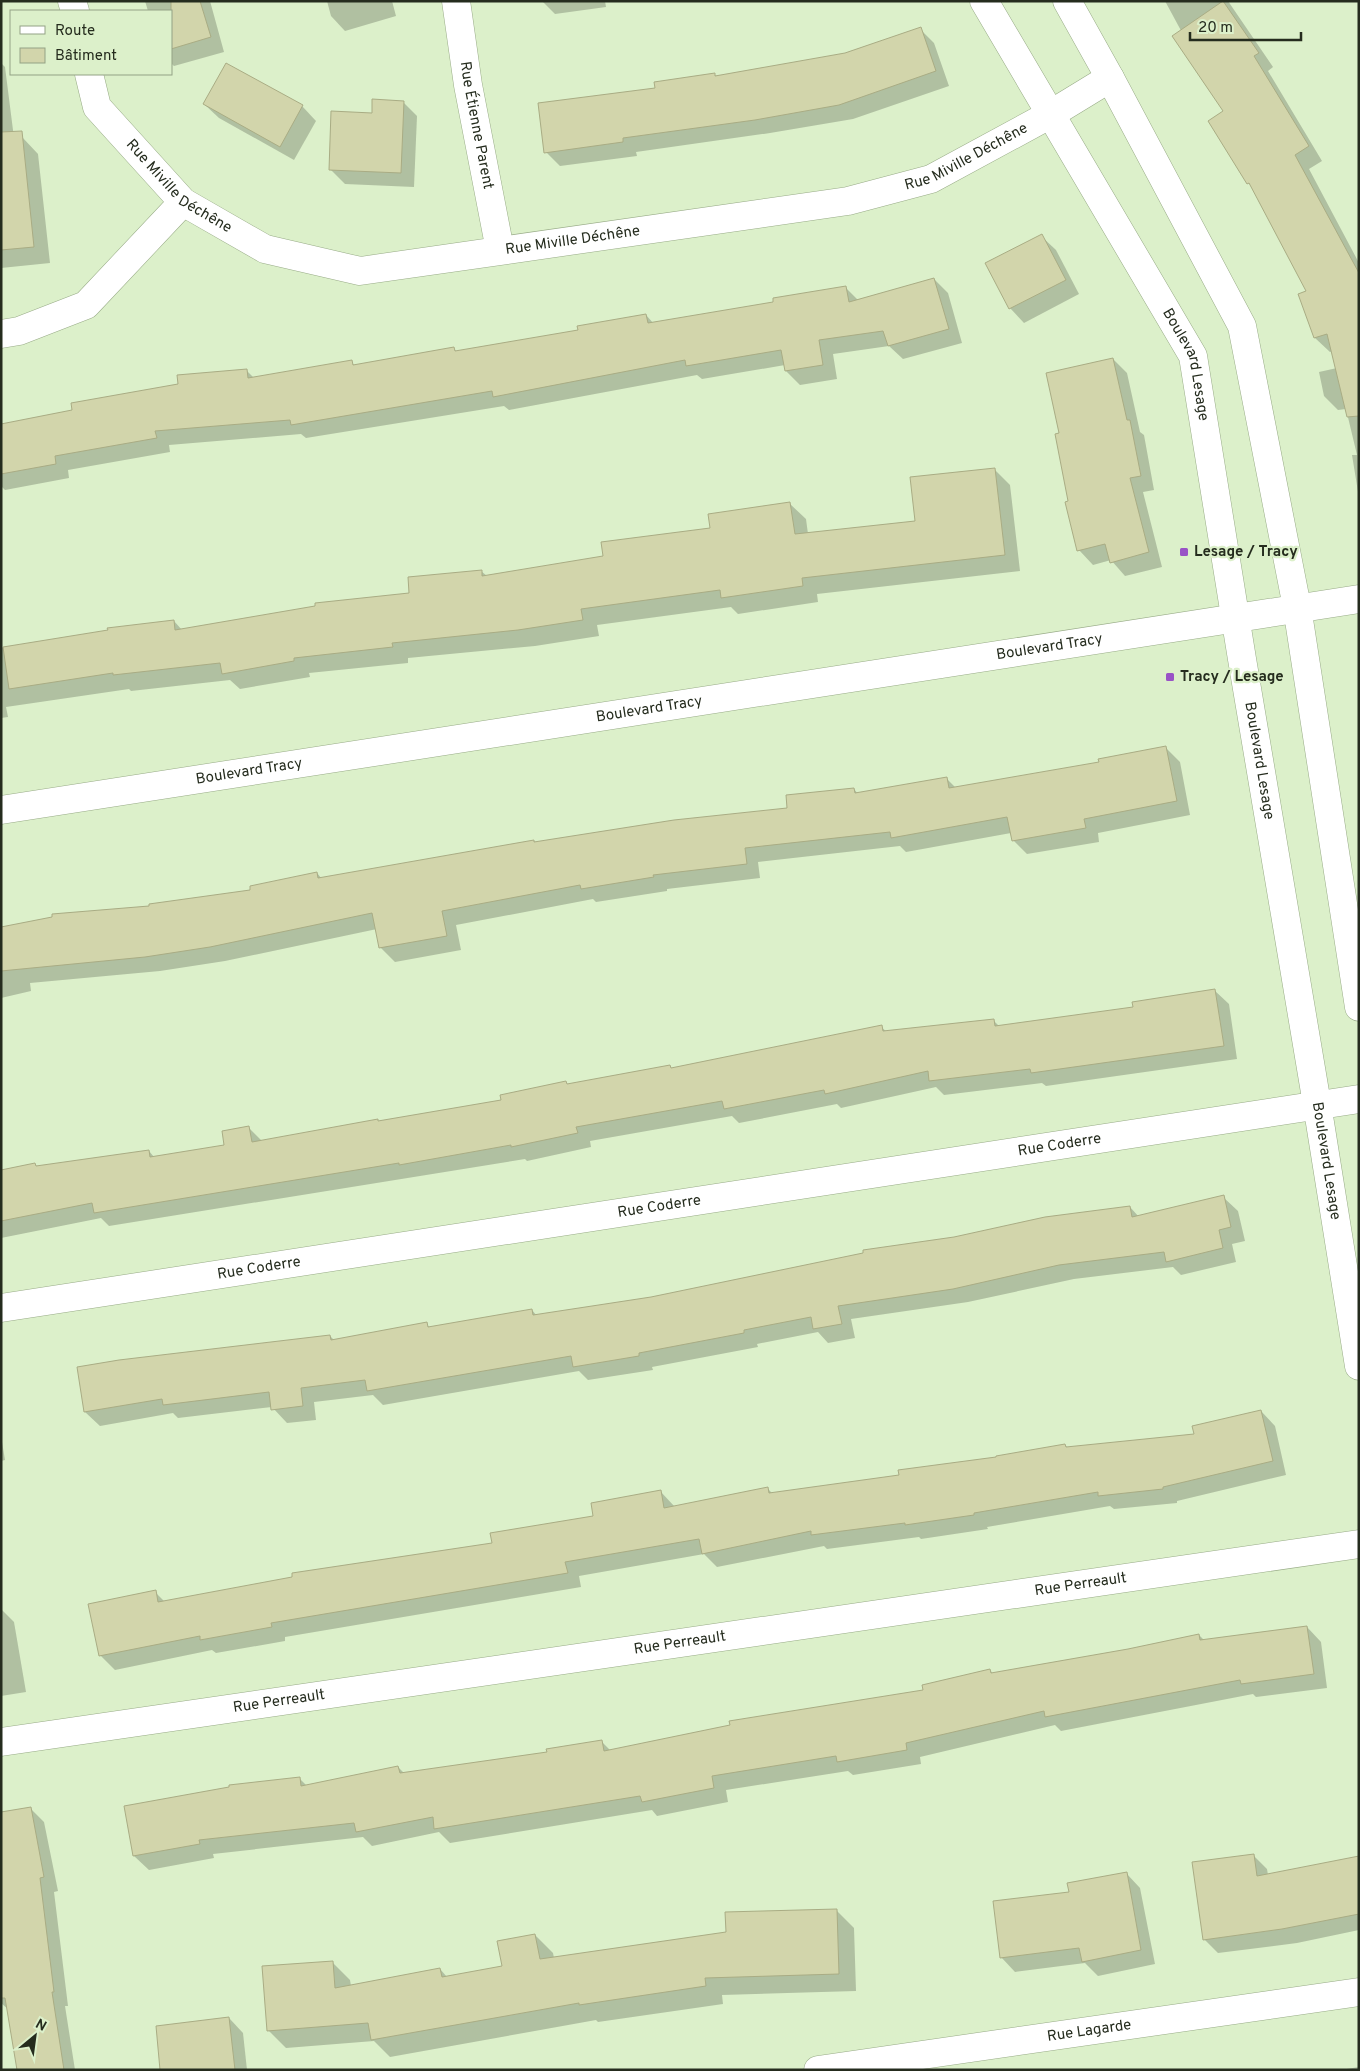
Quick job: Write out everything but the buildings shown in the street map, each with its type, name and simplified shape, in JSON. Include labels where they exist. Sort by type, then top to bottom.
[{"type":"street","name":"Rue Étienne Parent","points":[[456,1],[468,85],[500,250]]},
{"type":"street","name":"Boulevard Lesage","points":[[984,1],[1193,356],[1235,617],[1318,1104],[1359,1366]]},
{"type":"street","points":[[1067,1],[1242,326],[1297,608],[1359,1008]]},
{"type":"street","name":"Rue Miville Déchêne","points":[[89,75],[97,108],[183,202],[265,249],[360,272],[500,250],[848,201],[931,179],[1051,114],[1110,78]]},
{"type":"street","points":[[1,334],[19,331],[86,305],[183,202]]},
{"type":"street","name":"Boulevard Tracy","points":[[1,810],[1359,599]]},
{"type":"street","name":"Rue Coderre","points":[[1,1308],[1359,1099]]},
{"type":"street","name":"Rue Perreault","points":[[1,1742],[1359,1544]]},
{"type":"street","name":"Rue Lagarde","points":[[818,2070],[1359,1992]]},
{"type":"place","name":"Lesage / Tracy","points":[[1184,552]]},
{"type":"place","name":"Tracy / Lesage","points":[[1170,677]]}]
